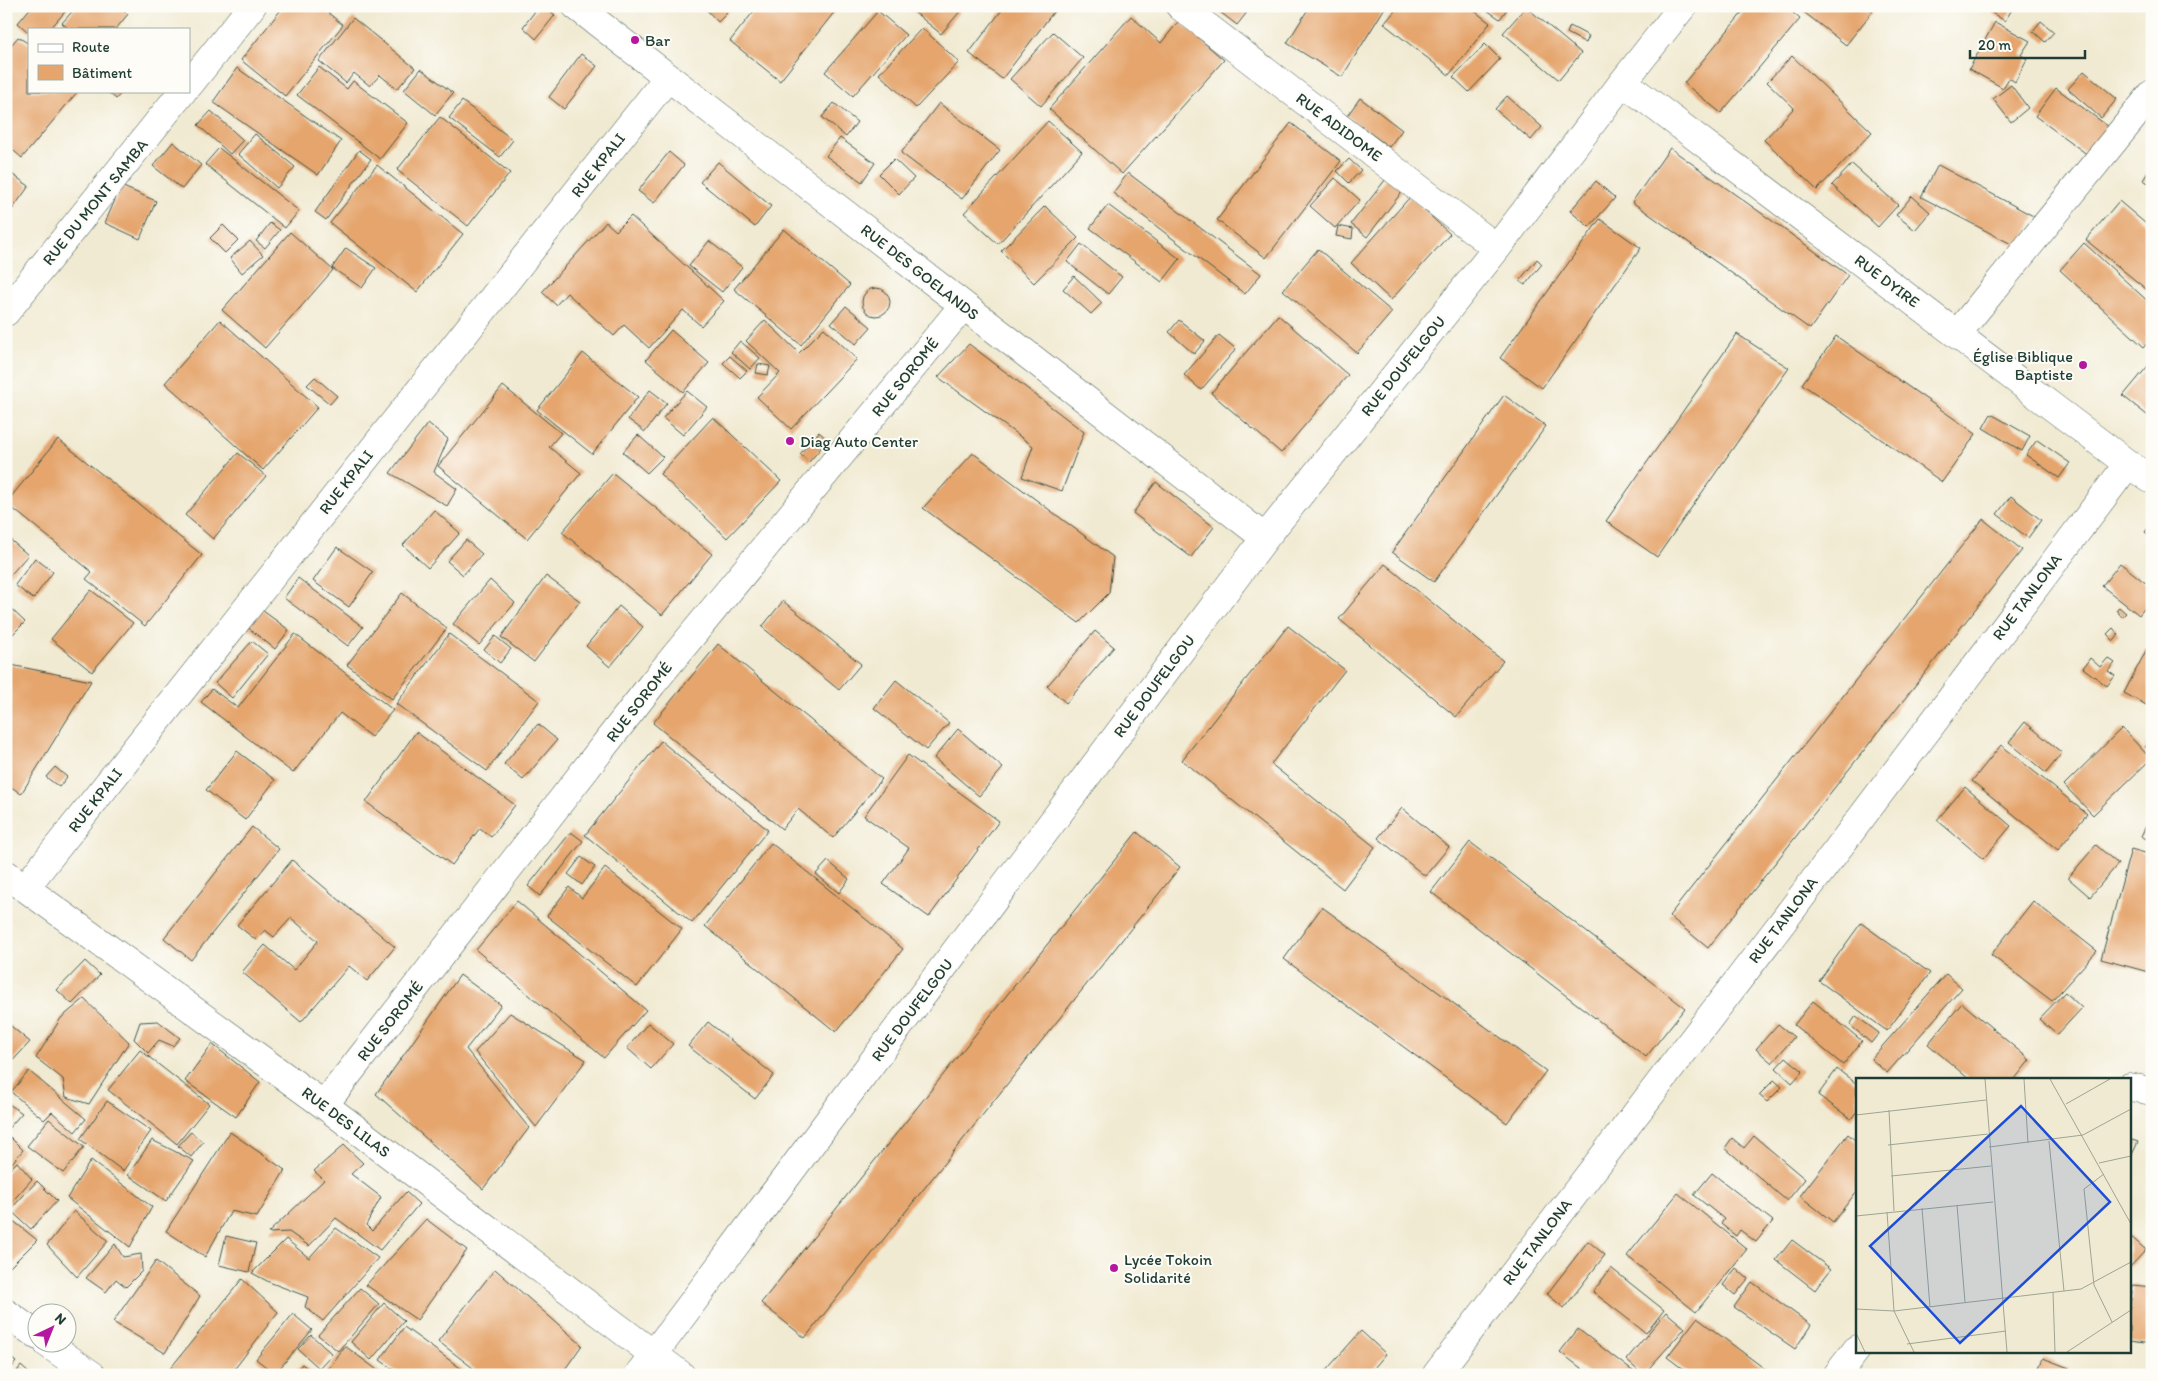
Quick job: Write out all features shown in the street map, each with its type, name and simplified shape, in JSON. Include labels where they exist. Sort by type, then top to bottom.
[{"type":"street","points":[[190,83],[252,6]]},
{"type":"street","name":"RUE DES GOELANDS","points":[[576,6],[1264,538]]},
{"type":"street","name":"RUE ADIDOME","points":[[1180,6],[1498,248]]},
{"type":"street","name":"RUE DOUFELGOU","points":[[646,1365],[1264,538],[1498,248],[1623,82],[1684,6]]},
{"type":"street","name":"RUE KPALI","points":[[15,881],[668,76]]},
{"type":"street","name":"RUE DYIRE","points":[[1623,82],[2128,464],[2152,480]]},
{"type":"street","name":"RUE DU MONT SAMBA","points":[[6,312],[182,92]]},
{"type":"street","points":[[1957,334],[2152,94]]},
{"type":"street","name":"RUE SOROMÉ","points":[[324,1105],[652,684],[963,306]]},
{"type":"street","name":"RUE TANLONA","points":[[1436,1375],[1778,928],[2128,464]]},
{"type":"street","name":"RUE DES LILAS","points":[[15,881],[324,1105],[646,1365],[681,1375]]},
{"type":"street","points":[[2130,1087],[2152,1091]]},
{"type":"street","points":[[6,1313],[28,1329]]},
{"type":"street","points":[[1837,1375],[1856,1350]]},
{"type":"street","points":[[62,1354],[92,1375]]},
{"type":"building","points":[[32,6],[70,6],[51,28],[28,28],[28,32],[18,23]]},
{"type":"building","points":[[77,6],[119,6],[128,14],[117,28],[68,28],[62,23]]},
{"type":"building","points":[[284,6],[320,6],[343,25],[285,96],[241,60]]},
{"type":"building","points":[[539,6],[544,6],[555,15],[536,39],[523,27]]},
{"type":"building","points":[[703,6],[734,6],[718,22]]},
{"type":"building","points":[[758,6],[839,6],[780,81],[730,41]]},
{"type":"building","points":[[907,6],[958,6],[962,9],[941,34]]},
{"type":"building","points":[[1005,6],[1058,6],[1002,79],[969,53]]},
{"type":"building","points":[[1225,6],[1252,6],[1237,25],[1220,12]]},
{"type":"building","points":[[1310,6],[1386,6],[1342,77],[1287,43]]},
{"type":"building","points":[[1399,6],[1468,6],[1490,23],[1449,75],[1384,24]]},
{"type":"building","points":[[1481,6],[1509,6],[1500,19]]},
{"type":"building","points":[[1748,6],[1785,6],[1800,19],[1721,113],[1684,83]]},
{"type":"building","points":[[1796,6],[1866,6],[1873,11],[1846,45]]},
{"type":"building","points":[[1981,6],[2014,6],[2005,21]]},
{"type":"building","points":[[1526,7],[1581,53],[1559,80],[1503,33]]},
{"type":"building","points":[[878,11],[906,35],[853,96],[825,72]]},
{"type":"building","points":[[1131,16],[1161,43],[1179,21],[1224,60],[1122,174],[1049,109]]},
{"type":"building","points":[[353,18],[415,68],[397,89],[380,75],[370,86],[354,73],[346,83],[319,61]]},
{"type":"building","points":[[2041,21],[2054,32],[2045,42],[2033,31]]},
{"type":"building","points":[[1995,22],[2030,41],[2021,55],[2027,59],[2015,82],[2009,78],[2003,88],[1969,69]]},
{"type":"building","points":[[1570,26],[1589,36],[1586,43],[1567,33]]},
{"type":"building","points":[[922,28],[959,62],[916,108],[879,74]]},
{"type":"building","points":[[1053,32],[1083,58],[1041,106],[1010,79]]},
{"type":"building","points":[[18,37],[28,43],[28,92],[77,92],[22,158],[6,144],[6,51]]},
{"type":"building","points":[[1485,44],[1500,59],[1469,92],[1453,77]]},
{"type":"building","points":[[581,54],[597,66],[564,109],[549,97]]},
{"type":"building","points":[[1792,56],[1872,132],[1817,190],[1764,140],[1794,108],[1767,82]]},
{"type":"building","points":[[319,67],[347,89],[353,81],[408,123],[380,159],[297,95]]},
{"type":"building","points":[[237,68],[341,141],[318,175],[213,102]]},
{"type":"building","points":[[421,69],[453,93],[435,115],[404,90]]},
{"type":"building","points":[[2084,71],[2117,99],[2101,118],[2068,89]]},
{"type":"building","points":[[2011,85],[2028,108],[2011,122],[1993,99]]},
{"type":"building","points":[[2056,88],[2109,127],[2088,155],[2035,116]]},
{"type":"building","points":[[108,92],[122,92],[116,99]]},
{"type":"building","points":[[1507,96],[1542,127],[1531,140],[1495,109]]},
{"type":"building","points":[[1360,98],[1402,130],[1389,147],[1347,116]]},
{"type":"building","points":[[462,101],[513,140],[500,157],[449,118]]},
{"type":"building","points":[[834,103],[857,122],[846,137],[822,117]]},
{"type":"building","points":[[939,103],[1000,150],[962,199],[901,153]]},
{"type":"building","points":[[211,111],[243,140],[230,154],[198,125]]},
{"type":"building","points":[[440,117],[510,173],[468,226],[397,170]]},
{"type":"building","points":[[1048,121],[1082,152],[998,244],[964,213]]},
{"type":"building","points":[[1291,123],[1341,161],[1266,258],[1217,220]]},
{"type":"building","points":[[255,134],[295,167],[277,188],[238,154]]},
{"type":"building","points":[[840,138],[875,163],[862,182],[826,156]]},
{"type":"building","points":[[173,142],[201,165],[182,189],[153,166]]},
{"type":"building","points":[[219,148],[299,211],[285,228],[205,164]]},
{"type":"building","points":[[1670,148],[1848,275],[1810,329],[1632,202]]},
{"type":"building","points":[[359,150],[371,159],[326,220],[315,212]]},
{"type":"building","points":[[669,152],[684,165],[654,203],[638,191]]},
{"type":"building","points":[[894,159],[914,178],[899,194],[879,174]]},
{"type":"building","points":[[1349,159],[1361,170],[1349,183],[1337,171]]},
{"type":"building","points":[[718,162],[771,206],[755,227],[700,182]]},
{"type":"building","points":[[1852,164],[1898,205],[1878,227],[1832,185]]},
{"type":"building","points":[[377,165],[463,234],[417,292],[330,223]]},
{"type":"building","points":[[1938,165],[2035,217],[2019,248],[1921,197]]},
{"type":"building","points":[[2152,166],[2152,185],[2143,180]]},
{"type":"building","points":[[6,170],[29,186],[6,218]]},
{"type":"building","points":[[1128,173],[1261,274],[1245,294],[1113,193]]},
{"type":"building","points":[[1389,175],[1405,188],[1367,237],[1351,224]]},
{"type":"building","points":[[1335,178],[1360,200],[1335,228],[1310,206]]},
{"type":"building","points":[[1596,181],[1615,198],[1589,227],[1570,211]]},
{"type":"building","points":[[121,186],[156,201],[140,239],[105,223]]},
{"type":"building","points":[[1912,196],[1930,212],[1915,230],[1896,215]]},
{"type":"building","points":[[1410,197],[1450,234],[1391,300],[1351,263]]},
{"type":"building","points":[[2119,201],[2152,229],[2152,294],[2086,240]]},
{"type":"building","points":[[1108,205],[1180,259],[1162,282],[1090,228]]},
{"type":"building","points":[[1045,206],[1078,238],[1034,283],[1001,251]]},
{"type":"building","points":[[631,216],[724,301],[701,326],[683,310],[649,348],[624,325],[614,336],[567,293],[556,305],[542,292],[606,222],[616,231]]},
{"type":"building","points":[[1600,219],[1641,248],[1542,388],[1500,358]]},
{"type":"building","points":[[270,223],[280,230],[265,248],[256,241]]},
{"type":"building","points":[[223,225],[238,240],[225,253],[210,238]]},
{"type":"building","points":[[1338,226],[1353,229],[1352,239],[1336,236]]},
{"type":"building","points":[[784,229],[850,285],[801,345],[734,289]]},
{"type":"building","points":[[290,232],[333,270],[265,348],[222,310]]},
{"type":"building","points":[[250,241],[263,255],[242,273],[230,258]]},
{"type":"building","points":[[709,241],[742,267],[722,292],[689,266]]},
{"type":"building","points":[[2084,243],[2152,305],[2152,338],[2144,347],[2060,270]]},
{"type":"building","points":[[1081,244],[1122,277],[1108,294],[1067,262]]},
{"type":"building","points":[[346,248],[376,268],[362,288],[332,268]]},
{"type":"building","points":[[1318,249],[1392,312],[1357,353],[1283,290]]},
{"type":"building","points":[[1537,259],[1542,264],[1525,285],[1519,281]]},
{"type":"building","points":[[1074,276],[1102,303],[1091,314],[1063,289]]},
{"type":"building","points":[[876,288],[886,292],[890,302],[886,312],[876,316],[866,312],[862,302],[866,292]]},
{"type":"building","points":[[846,306],[871,327],[856,344],[831,323]]},
{"type":"building","points":[[1278,315],[1348,375],[1281,453],[1211,393]]},
{"type":"building","points":[[220,320],[318,407],[263,470],[165,383]]},
{"type":"building","points":[[765,320],[799,353],[824,328],[857,359],[791,429],[757,397],[780,373],[746,341]]},
{"type":"building","points":[[1179,320],[1205,341],[1194,354],[1169,332]]},
{"type":"building","points":[[671,330],[709,363],[683,392],[646,360]]},
{"type":"building","points":[[1737,334],[1789,368],[1657,557],[1606,521]]},
{"type":"building","points":[[1219,335],[1236,349],[1201,390],[1184,375]]},
{"type":"building","points":[[1836,336],[1976,434],[1942,482],[1802,384]]},
{"type":"building","points":[[740,341],[760,358],[750,369],[731,352]]},
{"type":"building","points":[[969,344],[1084,432],[1062,491],[1022,477],[1033,446],[938,377]]},
{"type":"building","points":[[583,353],[638,397],[592,454],[537,410]]},
{"type":"building","points":[[730,356],[747,371],[740,378],[723,363]]},
{"type":"building","points":[[2152,361],[2152,419],[2123,396]]},
{"type":"building","points":[[758,364],[770,366],[768,375],[756,373]]},
{"type":"building","points":[[315,377],[337,396],[330,404],[307,385]]},
{"type":"building","points":[[503,386],[561,433],[549,447],[581,473],[527,539],[438,466]]},
{"type":"building","points":[[650,390],[667,403],[645,432],[628,419]]},
{"type":"building","points":[[687,391],[707,407],[683,435],[663,418]]},
{"type":"building","points":[[1504,395],[1546,426],[1434,582],[1392,552]]},
{"type":"building","points":[[1991,414],[2030,436],[2022,451],[1983,428]]},
{"type":"building","points":[[713,417],[781,481],[727,538],[660,474]]},
{"type":"building","points":[[428,423],[448,439],[434,472],[457,489],[447,506],[390,473]]},
{"type":"building","points":[[819,432],[828,440],[809,462],[800,454]]},
{"type":"building","points":[[638,435],[663,457],[647,473],[623,452]]},
{"type":"building","points":[[58,439],[202,555],[145,626],[86,579],[92,572],[6,503]]},
{"type":"building","points":[[2037,440],[2070,463],[2059,478],[2026,455]]},
{"type":"building","points":[[238,453],[266,476],[213,539],[185,515]]},
{"type":"building","points":[[973,453],[1113,557],[1109,593],[1079,623],[923,508]]},
{"type":"building","points":[[613,473],[712,554],[662,615],[562,532]]},
{"type":"building","points":[[1156,482],[1214,527],[1191,557],[1133,513]]},
{"type":"building","points":[[2011,496],[2041,520],[2028,538],[1997,514]]},
{"type":"building","points":[[434,510],[460,533],[428,568],[403,545]]},
{"type":"building","points":[[1983,519],[2022,550],[1708,948],[1669,916]]},
{"type":"building","points":[[2152,523],[2152,538],[2145,532]]},
{"type":"building","points":[[6,536],[28,555],[6,580]]},
{"type":"building","points":[[466,540],[482,554],[463,575],[447,561]]},
{"type":"building","points":[[337,547],[373,572],[349,607],[313,581]]},
{"type":"building","points":[[35,558],[53,572],[33,599],[15,585]]},
{"type":"building","points":[[2120,563],[2152,588],[2152,599],[2139,615],[2102,586]]},
{"type":"building","points":[[1385,564],[1503,661],[1456,717],[1339,619]]},
{"type":"building","points":[[546,576],[580,601],[534,662],[501,637]]},
{"type":"building","points":[[298,578],[363,627],[348,646],[284,598]]},
{"type":"building","points":[[490,580],[515,603],[479,645],[453,624]]},
{"type":"building","points":[[91,590],[133,623],[92,672],[51,639]]},
{"type":"building","points":[[402,593],[447,628],[392,699],[347,665]]},
{"type":"building","points":[[783,601],[861,664],[839,690],[762,627]]},
{"type":"building","points":[[6,604],[25,622],[6,641]]},
{"type":"building","points":[[255,605],[289,630],[275,649],[242,623]]},
{"type":"building","points":[[619,606],[643,627],[610,667],[586,646]]},
{"type":"building","points":[[2119,607],[2126,613],[2122,617],[2116,610]]},
{"type":"building","points":[[1288,626],[1345,670],[1271,764],[1375,847],[1343,889],[1182,760]]},
{"type":"building","points":[[2113,628],[2119,635],[2114,641],[2107,634]]},
{"type":"building","points":[[1095,631],[1114,647],[1066,703],[1047,686]]},
{"type":"building","points":[[295,634],[393,710],[371,737],[340,713],[293,773],[201,702],[212,689],[238,708]]},
{"type":"building","points":[[449,634],[539,701],[487,771],[396,704]]},
{"type":"building","points":[[495,636],[511,649],[500,663],[484,650]]},
{"type":"building","points":[[2152,639],[2152,708],[2124,693]]},
{"type":"building","points":[[252,641],[268,654],[232,698],[215,683]]},
{"type":"building","points":[[718,644],[882,779],[833,838],[798,809],[782,829],[653,723]]},
{"type":"building","points":[[2090,658],[2100,667],[2108,658],[2115,663],[2108,671],[2115,676],[2107,686],[2083,668]]},
{"type":"building","points":[[6,664],[91,681],[21,794],[6,783]]},
{"type":"building","points":[[896,680],[949,723],[926,750],[874,708]]},
{"type":"building","points":[[2025,722],[2062,753],[2046,773],[2009,742]]},
{"type":"building","points":[[538,724],[557,740],[523,780],[504,764]]},
{"type":"building","points":[[2122,728],[2151,759],[2093,815],[2064,785]]},
{"type":"building","points":[[958,729],[1003,768],[979,796],[934,758]]},
{"type":"building","points":[[416,732],[515,805],[491,837],[480,828],[452,865],[366,802]]},
{"type":"building","points":[[2152,737],[2152,751],[2145,747]]},
{"type":"building","points":[[661,741],[768,830],[692,923],[585,835]]},
{"type":"building","points":[[2001,745],[2087,814],[2058,850],[1972,781]]},
{"type":"building","points":[[237,751],[275,780],[245,820],[206,790]]},
{"type":"building","points":[[908,755],[999,821],[929,917],[883,884],[909,848],[864,816]]},
{"type":"building","points":[[55,767],[67,777],[59,787],[46,777]]},
{"type":"building","points":[[1965,787],[2011,826],[1983,859],[1937,820]]},
{"type":"building","points":[[1402,808],[1449,847],[1425,876],[1378,838]]},
{"type":"building","points":[[2152,814],[2152,842],[2141,836]]},
{"type":"building","points":[[252,827],[279,849],[191,960],[164,938]]},
{"type":"building","points":[[571,832],[583,841],[540,896],[528,886]]},
{"type":"building","points":[[1137,832],[1180,867],[805,1338],[761,1303]]},
{"type":"building","points":[[1470,842],[1685,1008],[1646,1057],[1431,892]]},
{"type":"building","points":[[771,843],[903,949],[836,1032],[705,926]]},
{"type":"building","points":[[2096,845],[2118,864],[2090,897],[2068,878]]},
{"type":"building","points":[[2131,849],[2152,855],[2152,973],[2101,959]]},
{"type":"building","points":[[581,857],[595,867],[582,885],[568,874]]},
{"type":"building","points":[[292,860],[395,947],[367,981],[349,966],[301,1022],[242,972],[265,945],[294,970],[318,941],[291,918],[274,937],[265,930],[256,940],[237,925]]},
{"type":"building","points":[[828,861],[849,879],[839,893],[816,874]]},
{"type":"building","points":[[605,868],[682,929],[637,987],[547,916],[569,887],[582,898]]},
{"type":"building","points":[[517,901],[646,1010],[604,1058],[476,950]]},
{"type":"building","points":[[2033,901],[2097,951],[2052,1001],[1991,955]]},
{"type":"building","points":[[1322,907],[1546,1071],[1507,1123],[1284,959]]},
{"type":"building","points":[[1861,923],[1930,973],[1887,1031],[1819,981]]},
{"type":"building","points":[[85,961],[100,975],[72,1004],[57,990]]},
{"type":"building","points":[[1946,974],[1962,988],[1887,1073],[1871,1059]]},
{"type":"building","points":[[460,975],[501,1005],[466,1049],[529,1128],[483,1189],[376,1094]]},
{"type":"building","points":[[2065,992],[2082,1008],[2057,1035],[2039,1019]]},
{"type":"building","points":[[84,999],[129,1042],[89,1104],[66,1097],[63,1079],[36,1058],[61,1018]]},
{"type":"building","points":[[1813,1001],[1862,1041],[1843,1065],[1794,1025]]},
{"type":"building","points":[[1962,1003],[2030,1060],[2016,1078],[1968,1078],[1928,1044]]},
{"type":"building","points":[[510,1013],[586,1060],[536,1127],[475,1052]]},
{"type":"building","points":[[1856,1016],[1879,1033],[1871,1043],[1850,1025]]},
{"type":"building","points":[[158,1021],[180,1038],[173,1046],[159,1040],[148,1053],[134,1039],[140,1022]]},
{"type":"building","points":[[6,1022],[30,1042],[6,1068]]},
{"type":"building","points":[[708,1022],[774,1075],[755,1099],[688,1046]]},
{"type":"building","points":[[648,1023],[673,1044],[651,1069],[627,1048]]},
{"type":"building","points":[[1778,1024],[1794,1037],[1772,1063],[1756,1049]]},
{"type":"building","points":[[212,1044],[260,1082],[236,1117],[185,1081]]},
{"type":"building","points":[[140,1050],[209,1104],[177,1144],[108,1090]]},
{"type":"building","points":[[1786,1057],[1803,1071],[1792,1083],[1776,1068]]},
{"type":"building","points":[[1837,1069],[1856,1083],[1856,1112],[1851,1119],[1818,1095]]},
{"type":"building","points":[[29,1071],[86,1119],[75,1132],[52,1112],[44,1120],[11,1092]]},
{"type":"building","points":[[1774,1080],[1782,1087],[1767,1102],[1759,1095]]},
{"type":"building","points":[[107,1101],[151,1131],[123,1171],[80,1139]]},
{"type":"building","points":[[6,1102],[22,1113],[6,1131]]},
{"type":"building","points":[[49,1119],[84,1147],[63,1173],[27,1146]]},
{"type":"building","points":[[191,1132],[203,1142],[191,1157],[178,1146]]},
{"type":"building","points":[[230,1132],[285,1170],[257,1217],[231,1211],[205,1257],[166,1231]]},
{"type":"building","points":[[6,1133],[23,1150],[6,1170]]},
{"type":"building","points":[[1848,1134],[1856,1141],[1856,1192],[1833,1222],[1800,1196]]},
{"type":"building","points":[[1754,1136],[1805,1179],[1787,1201],[1725,1148],[1732,1138],[1744,1148]]},
{"type":"building","points":[[2130,1139],[2138,1142],[2130,1159]]},
{"type":"building","points":[[152,1140],[194,1161],[166,1201],[128,1175]]},
{"type":"building","points":[[344,1145],[363,1163],[351,1174],[381,1197],[366,1225],[372,1231],[406,1192],[419,1204],[380,1250],[336,1218],[309,1246],[289,1232],[268,1233],[324,1180],[314,1171]]},
{"type":"building","points":[[91,1160],[152,1207],[130,1247],[67,1198]]},
{"type":"building","points":[[17,1162],[32,1179],[9,1205],[6,1202],[6,1173]]},
{"type":"building","points":[[1712,1173],[1773,1221],[1756,1242],[1740,1230],[1736,1236],[1721,1224],[1724,1219],[1694,1195]]},
{"type":"building","points":[[37,1181],[57,1201],[31,1229],[10,1210]]},
{"type":"building","points":[[1678,1193],[1747,1249],[1696,1312],[1627,1256]]},
{"type":"building","points":[[74,1211],[108,1241],[77,1277],[47,1245]]},
{"type":"building","points":[[6,1215],[37,1240],[6,1271]]},
{"type":"building","points":[[426,1219],[467,1250],[417,1320],[366,1285]]},
{"type":"building","points":[[336,1228],[378,1258],[323,1321],[305,1307],[308,1297],[269,1282],[252,1273],[286,1239],[309,1258]]},
{"type":"building","points":[[226,1236],[256,1243],[249,1272],[219,1265]]},
{"type":"building","points":[[2130,1236],[2146,1250],[2130,1267]]},
{"type":"building","points":[[1792,1240],[1831,1269],[1815,1290],[1776,1260]]},
{"type":"building","points":[[1588,1241],[1605,1255],[1564,1308],[1547,1294]]},
{"type":"building","points":[[115,1244],[123,1257],[141,1254],[142,1271],[126,1287],[116,1279],[106,1292],[86,1278]]},
{"type":"building","points":[[156,1261],[200,1296],[165,1353],[113,1322]]},
{"type":"building","points":[[1611,1268],[1664,1310],[1646,1333],[1593,1292]]},
{"type":"building","points":[[1736,1268],[1748,1279],[1735,1295],[1723,1285]]},
{"type":"building","points":[[495,1269],[582,1345],[561,1375],[482,1375],[438,1341]]},
{"type":"building","points":[[242,1279],[278,1312],[230,1375],[165,1375]]},
{"type":"building","points":[[1752,1282],[1811,1325],[1795,1349],[1734,1307]]},
{"type":"building","points":[[2133,1285],[2152,1287],[2152,1344],[2130,1341],[2130,1305]]},
{"type":"building","points":[[360,1288],[379,1304],[338,1351],[318,1335]]},
{"type":"building","points":[[384,1303],[404,1321],[371,1360],[351,1342]]},
{"type":"building","points":[[1666,1312],[1685,1328],[1643,1375],[1626,1360]]},
{"type":"building","points":[[293,1314],[312,1330],[275,1374],[256,1359]]},
{"type":"building","points":[[1697,1318],[1773,1375],[1691,1375],[1667,1357]]},
{"type":"building","points":[[404,1327],[470,1375],[401,1375],[380,1360]]},
{"type":"building","points":[[1578,1329],[1635,1373],[1634,1375],[1590,1375],[1560,1352]]},
{"type":"building","points":[[1361,1331],[1386,1354],[1368,1375],[1322,1375]]},
{"type":"building","points":[[311,1335],[332,1354],[319,1368],[298,1349]]},
{"type":"building","points":[[345,1346],[384,1375],[324,1375]]},
{"type":"building","points":[[6,1354],[16,1362],[6,1374]]},
{"type":"building","points":[[2043,1358],[2069,1368],[2067,1375],[2036,1375]]},
{"type":"building","points":[[302,1364],[316,1375],[293,1375]]},
{"type":"building","points":[[21,1366],[31,1375],[14,1375]]},
{"type":"place","name":"Bar","points":[[635,40]]},
{"type":"place","name":"Église Biblique Baptiste","points":[[2083,365]]},
{"type":"place","name":"Diag Auto Center","points":[[790,441]]},
{"type":"place","name":"Lycée Tokoin Solidarité","points":[[1114,1268]]}]
